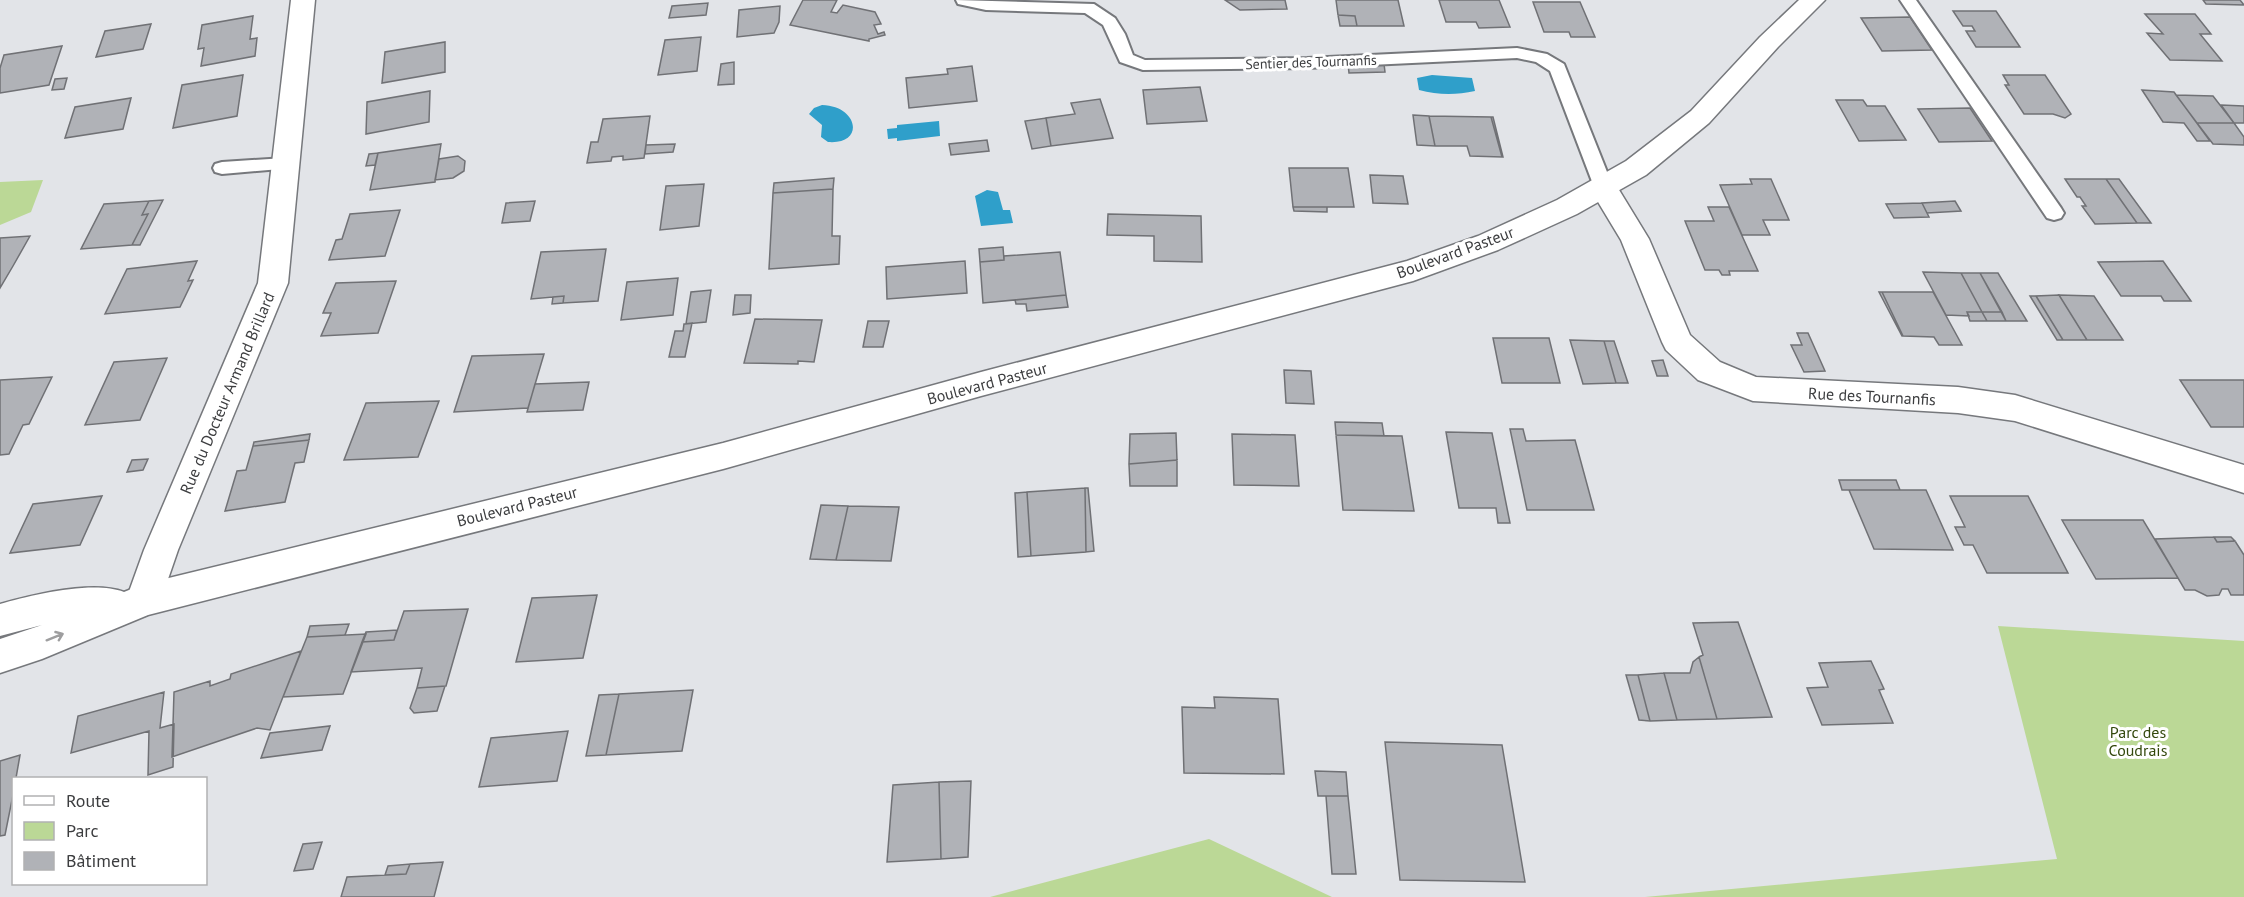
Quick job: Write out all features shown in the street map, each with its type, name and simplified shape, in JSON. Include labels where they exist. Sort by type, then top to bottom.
[{"type":"main road","name":"Rue du Docteur Armand Brillard","points":[[144,600],[161,550],[273,283],[303,0]]},
{"type":"main road","name":"Boulevard Pasteur","points":[[1769,42],[1782,0]]},
{"type":"main road","name":"Boulevard Pasteur","points":[[0,656],[29,647],[144,600],[723,456],[981,384],[1413,270],[1488,243],[1636,168],[1700,117],[1769,42],[1813,0]]},
{"type":"main road","name":"Rue des Tournanfis","points":[[1604,186],[1635,239],[1677,342],[1709,371],[1753,389],[1958,400],[2015,408],[2244,479]]},
{"type":"main road","name":"Boulevard Pasteur","points":[[0,620],[39,609],[144,600]]},
{"type":"lane","name":"Sentier des Tournanfis","points":[[964,0],[986,5],[1088,8],[1100,12],[1111,22],[1126,58],[1143,64],[1307,63],[1517,53],[1541,58],[1558,68],[1604,186]]},
{"type":"lane","points":[[1908,0],[2054,213]]},
{"type":"lane","points":[[222,168],[285,164]]},
{"type":"green space","points":[[43,180],[31,212],[0,225],[0,182]]},
{"type":"green space","name":"Parc des Coudrais","points":[[1998,626],[2244,641],[2244,897],[1645,897],[2057,859]]},
{"type":"green space","points":[[1209,839],[1332,897],[990,897]]},
{"type":"water","points":[[1432,75],[1472,78],[1475,91],[1447,94],[1419,90],[1417,78]]},
{"type":"water","points":[[822,105],[834,107],[850,118],[853,125],[848,138],[828,142],[821,137],[822,125],[809,114],[814,108]]},
{"type":"water","points":[[939,121],[940,136],[897,141],[897,138],[888,139],[887,129],[897,128],[897,125]]},
{"type":"water","points":[[987,190],[998,192],[1003,210],[1010,210],[1013,223],[981,226],[975,196]]},
{"type":"building","points":[[803,0],[837,0],[831,12],[837,13],[843,5],[875,12],[881,24],[874,25],[878,34],[884,32],[885,35],[869,39],[869,41],[790,25]]},
{"type":"building","points":[[1225,0],[1285,0],[1287,9],[1240,10]]},
{"type":"building","points":[[1336,0],[1398,0],[1404,26],[1357,26],[1355,16],[1338,15]]},
{"type":"building","points":[[1439,0],[1499,0],[1510,27],[1479,28],[1476,22],[1446,22]]},
{"type":"building","points":[[2203,0],[2240,0],[2244,5],[2206,4]]},
{"type":"building","points":[[1533,2],[1580,2],[1595,37],[1571,37],[1569,32],[1544,32]]},
{"type":"building","points":[[708,3],[706,15],[669,18],[672,6]]},
{"type":"building","points":[[780,6],[779,22],[774,33],[737,37],[739,10]]},
{"type":"building","points":[[1953,11],[1996,11],[2020,47],[1976,47],[1966,31],[1975,31],[1972,26],[1963,26]]},
{"type":"building","points":[[2145,14],[2195,14],[2211,34],[2200,34],[2222,61],[2170,60],[2147,33],[2163,34]]},
{"type":"building","points":[[1338,15],[1355,16],[1357,26],[1340,26]]},
{"type":"building","points":[[253,16],[250,39],[257,38],[255,56],[201,66],[204,48],[198,49],[202,25]]},
{"type":"building","points":[[1910,17],[1932,50],[1882,51],[1861,18]]},
{"type":"building","points":[[151,24],[143,49],[96,57],[105,31]]},
{"type":"building","points":[[701,37],[697,71],[658,75],[665,40]]},
{"type":"building","points":[[445,42],[445,72],[382,83],[385,52]]},
{"type":"building","points":[[62,46],[49,85],[0,93],[0,68],[4,55]]},
{"type":"building","points":[[734,62],[734,84],[718,85],[721,64]]},
{"type":"building","points":[[1348,64],[1384,64],[1385,72],[1349,73]]},
{"type":"building","points":[[972,66],[977,101],[909,108],[906,78],[948,74],[947,69]]},
{"type":"building","points":[[243,75],[237,116],[173,128],[182,85]]},
{"type":"building","points":[[2003,75],[2045,75],[2071,114],[2065,118],[2053,114],[2024,114],[2005,85],[2009,85]]},
{"type":"building","points":[[67,78],[64,89],[52,90],[55,79]]},
{"type":"building","points":[[1200,87],[1207,121],[1147,124],[1143,90]]},
{"type":"building","points":[[2142,90],[2174,92],[2210,141],[2197,141],[2184,123],[2163,122]]},
{"type":"building","points":[[430,91],[429,122],[366,134],[367,102]]},
{"type":"building","points":[[2176,95],[2213,96],[2234,123],[2197,123]]},
{"type":"building","points":[[131,98],[123,129],[65,138],[75,107]]},
{"type":"building","points":[[1100,99],[1113,138],[1051,146],[1046,118],[1075,114],[1071,103]]},
{"type":"building","points":[[1836,100],[1863,100],[1867,106],[1885,106],[1906,140],[1859,141]]},
{"type":"building","points":[[2221,105],[2244,106],[2244,123],[2234,123]]},
{"type":"building","points":[[1970,108],[1992,141],[1939,142],[1918,109]]},
{"type":"building","points":[[1413,115],[1429,116],[1435,146],[1417,145]]},
{"type":"building","points":[[650,116],[644,158],[623,160],[623,156],[612,157],[611,161],[587,163],[591,142],[598,142],[603,119]]},
{"type":"building","points":[[1429,116],[1491,117],[1502,157],[1470,156],[1467,146],[1435,146]]},
{"type":"building","points":[[1491,117],[1493,117],[1503,157],[1502,157]]},
{"type":"building","points":[[1046,118],[1051,146],[1032,149],[1025,121]]},
{"type":"building","points":[[2197,123],[2234,123],[2244,137],[2244,145],[2213,144]]},
{"type":"building","points":[[987,140],[989,151],[951,155],[949,144]]},
{"type":"building","points":[[441,144],[435,182],[370,190],[378,153]]},
{"type":"building","points":[[675,144],[673,152],[645,154],[646,145]]},
{"type":"building","points":[[378,153],[375,165],[366,166],[369,154]]},
{"type":"building","points":[[458,156],[465,161],[464,171],[453,178],[435,180],[439,159]]},
{"type":"building","points":[[1289,168],[1348,168],[1354,207],[1293,207]]},
{"type":"building","points":[[1370,175],[1403,176],[1408,204],[1373,203]]},
{"type":"building","points":[[834,178],[833,189],[773,193],[774,183]]},
{"type":"building","points":[[1750,179],[1771,179],[1789,220],[1763,220],[1770,235],[1742,235],[1720,185],[1752,184]]},
{"type":"building","points":[[2065,179],[2106,179],[2137,223],[2095,224],[2082,206],[2086,206],[2080,197],[2077,197]]},
{"type":"building","points":[[2106,179],[2119,179],[2151,223],[2137,223]]},
{"type":"building","points":[[704,184],[699,226],[660,230],[666,186]]},
{"type":"building","points":[[833,189],[832,236],[840,236],[839,264],[769,269],[773,193]]},
{"type":"building","points":[[163,200],[140,245],[132,245],[148,214],[142,215],[149,201]]},
{"type":"building","points":[[149,201],[142,215],[148,214],[132,245],[81,249],[104,204]]},
{"type":"building","points":[[535,201],[530,221],[502,223],[506,203]]},
{"type":"building","points":[[1955,201],[1961,211],[1927,213],[1922,203]]},
{"type":"building","points":[[1922,203],[1929,217],[1894,218],[1886,204]]},
{"type":"building","points":[[1293,207],[1327,207],[1327,212],[1294,211]]},
{"type":"building","points":[[1708,207],[1729,207],[1758,271],[1729,271],[1730,275],[1722,275],[1719,270],[1705,270],[1685,221],[1714,221]]},
{"type":"building","points":[[400,210],[385,256],[329,260],[336,240],[342,239],[350,214]]},
{"type":"building","points":[[1108,214],[1201,216],[1202,262],[1154,261],[1154,236],[1107,235]]},
{"type":"building","points":[[30,236],[13,266],[0,288],[0,238]]},
{"type":"building","points":[[1003,247],[1004,260],[980,262],[979,249]]},
{"type":"building","points":[[606,249],[598,301],[563,303],[564,296],[531,299],[541,252]]},
{"type":"building","points":[[1060,252],[1066,295],[983,303],[980,262],[1004,260],[1004,256]]},
{"type":"building","points":[[197,261],[188,281],[193,280],[180,307],[105,314],[127,269]]},
{"type":"building","points":[[965,261],[967,293],[887,299],[886,267]]},
{"type":"building","points":[[2163,261],[2191,301],[2164,301],[2161,296],[2121,296],[2098,262]]},
{"type":"building","points":[[1923,272],[1961,273],[1982,312],[1967,312],[1969,316],[1946,315]]},
{"type":"building","points":[[1961,273],[1980,273],[2002,312],[1982,312]]},
{"type":"building","points":[[1980,273],[1998,273],[2027,321],[2006,321]]},
{"type":"building","points":[[678,278],[673,315],[621,320],[627,282]]},
{"type":"building","points":[[396,281],[378,333],[321,336],[331,313],[323,313],[336,283]]},
{"type":"building","points":[[711,290],[706,322],[686,324],[691,292]]},
{"type":"building","points":[[1879,292],[1882,292],[1903,336],[1902,336]]},
{"type":"building","points":[[1882,292],[1933,292],[1962,345],[1939,345],[1934,337],[1903,336]]},
{"type":"building","points":[[735,295],[751,295],[750,313],[733,315]]},
{"type":"building","points":[[1066,295],[1068,307],[1027,311],[1026,304],[1016,304],[1015,300]]},
{"type":"building","points":[[2059,295],[2094,296],[2123,340],[2087,340]]},
{"type":"building","points":[[2059,295],[2087,340],[2063,340],[2036,296]]},
{"type":"building","points":[[564,296],[563,303],[552,304],[553,297]]},
{"type":"building","points":[[2030,296],[2036,296],[2063,340],[2057,340]]},
{"type":"building","points":[[1967,312],[1982,312],[1987,321],[1970,321]]},
{"type":"building","points":[[1982,312],[2002,312],[2006,321],[1987,321]]},
{"type":"building","points":[[755,319],[822,320],[814,362],[744,363]]},
{"type":"building","points":[[868,321],[889,321],[883,347],[863,347]]},
{"type":"building","points":[[692,323],[685,357],[669,357],[675,331],[683,331],[684,324]]},
{"type":"building","points":[[1797,333],[1808,333],[1825,371],[1804,372],[1791,345],[1802,345]]},
{"type":"building","points":[[1493,338],[1549,338],[1560,383],[1502,383]]},
{"type":"building","points":[[1570,340],[1604,341],[1616,383],[1583,384]]},
{"type":"building","points":[[1604,341],[1614,341],[1628,383],[1616,383]]},
{"type":"building","points":[[544,354],[528,408],[454,412],[472,356]]},
{"type":"building","points":[[167,358],[140,420],[85,425],[114,362]]},
{"type":"building","points":[[1663,360],[1668,376],[1657,376],[1652,361]]},
{"type":"building","points":[[1284,370],[1311,371],[1314,404],[1286,403]]},
{"type":"building","points":[[52,377],[29,424],[23,425],[9,454],[0,455],[0,380]]},
{"type":"building","points":[[2180,380],[2244,380],[2244,427],[2211,427]]},
{"type":"building","points":[[589,382],[583,410],[527,412],[535,384]]},
{"type":"building","points":[[439,401],[418,457],[344,460],[366,403]]},
{"type":"building","points":[[1335,422],[1382,423],[1384,436],[1336,435]]},
{"type":"building","points":[[1510,429],[1523,429],[1526,441],[1575,440],[1594,510],[1527,510]]},
{"type":"building","points":[[1446,432],[1492,433],[1510,523],[1498,523],[1496,508],[1459,508]]},
{"type":"building","points":[[1176,433],[1177,460],[1129,464],[1130,434]]},
{"type":"building","points":[[310,434],[309,440],[253,446],[254,442]]},
{"type":"building","points":[[1232,434],[1295,435],[1299,486],[1234,485]]},
{"type":"building","points":[[1336,435],[1402,436],[1414,511],[1343,510]]},
{"type":"building","points":[[309,440],[304,462],[295,463],[285,502],[225,511],[237,471],[246,470],[253,446]]},
{"type":"building","points":[[148,459],[143,470],[127,472],[132,460]]},
{"type":"building","points":[[1177,460],[1177,486],[1130,486],[1129,464]]},
{"type":"building","points":[[1839,480],[1896,480],[1900,490],[1842,490]]},
{"type":"building","points":[[1085,488],[1088,488],[1094,551],[1086,552]]},
{"type":"building","points":[[1085,488],[1086,552],[1031,556],[1027,492]]},
{"type":"building","points":[[1849,490],[1926,490],[1953,550],[1874,549]]},
{"type":"building","points":[[1027,492],[1031,556],[1018,557],[1015,493]]},
{"type":"building","points":[[102,496],[80,545],[10,553],[33,504]]},
{"type":"building","points":[[1950,496],[2028,496],[2068,573],[1987,573],[1973,545],[1964,545],[1955,527],[1965,527]]},
{"type":"building","points":[[821,505],[848,506],[836,560],[810,559]]},
{"type":"building","points":[[848,506],[899,507],[891,561],[836,560]]},
{"type":"building","points":[[2062,520],[2143,520],[2178,578],[2096,579]]},
{"type":"building","points":[[2214,537],[2217,542],[2235,541],[2244,555],[2244,595],[2231,595],[2228,589],[2222,589],[2219,595],[2207,596],[2195,590],[2185,590],[2155,539]]},
{"type":"building","points":[[2214,537],[2231,537],[2235,541],[2217,542]]},
{"type":"building","points":[[597,595],[583,658],[516,662],[532,598]]},
{"type":"building","points":[[468,609],[446,686],[417,688],[422,668],[351,672],[362,642],[394,640],[404,611]]},
{"type":"building","points":[[1738,622],[1772,717],[1717,719],[1699,657],[1703,655],[1693,623]]},
{"type":"building","points":[[349,624],[345,635],[307,637],[310,626]]},
{"type":"building","points":[[397,630],[394,640],[362,642],[366,632]]},
{"type":"building","points":[[366,634],[343,694],[283,697],[307,637]]},
{"type":"building","points":[[301,651],[270,730],[257,728],[172,757],[174,692],[210,681],[210,686],[230,679],[231,674]]},
{"type":"building","points":[[1699,657],[1717,719],[1677,720],[1664,673],[1690,673],[1693,662]]},
{"type":"building","points":[[1871,661],[1884,689],[1879,690],[1893,723],[1822,725],[1807,688],[1828,687],[1819,663]]},
{"type":"building","points":[[1664,673],[1677,720],[1650,721],[1638,675]]},
{"type":"building","points":[[1626,675],[1638,675],[1650,721],[1639,720]]},
{"type":"building","points":[[445,686],[437,711],[414,713],[410,708],[417,688]]},
{"type":"building","points":[[693,690],[682,751],[606,755],[619,694]]},
{"type":"building","points":[[164,692],[160,728],[174,724],[173,767],[148,775],[149,731],[71,753],[78,716]]},
{"type":"building","points":[[619,694],[606,755],[586,756],[599,695]]},
{"type":"building","points":[[1214,697],[1278,699],[1284,774],[1184,773],[1182,707],[1215,708]]},
{"type":"building","points":[[330,726],[322,750],[261,758],[270,733]]},
{"type":"building","points":[[568,731],[557,781],[479,787],[491,738]]},
{"type":"building","points":[[1385,742],[1502,745],[1525,882],[1400,880]]},
{"type":"building","points":[[20,755],[16,777],[12,777],[12,800],[5,835],[0,836],[0,761]]},
{"type":"building","points":[[1315,771],[1346,772],[1348,796],[1318,796]]},
{"type":"building","points":[[971,781],[968,857],[941,859],[939,782]]},
{"type":"building","points":[[939,782],[941,859],[887,862],[893,785]]},
{"type":"building","points":[[1326,796],[1348,796],[1356,874],[1332,874]]},
{"type":"building","points":[[322,842],[313,869],[294,871],[303,844]]},
{"type":"building","points":[[443,862],[434,897],[341,897],[347,877],[406,874],[410,864]]},
{"type":"building","points":[[410,864],[406,874],[385,875],[388,866]]}]
